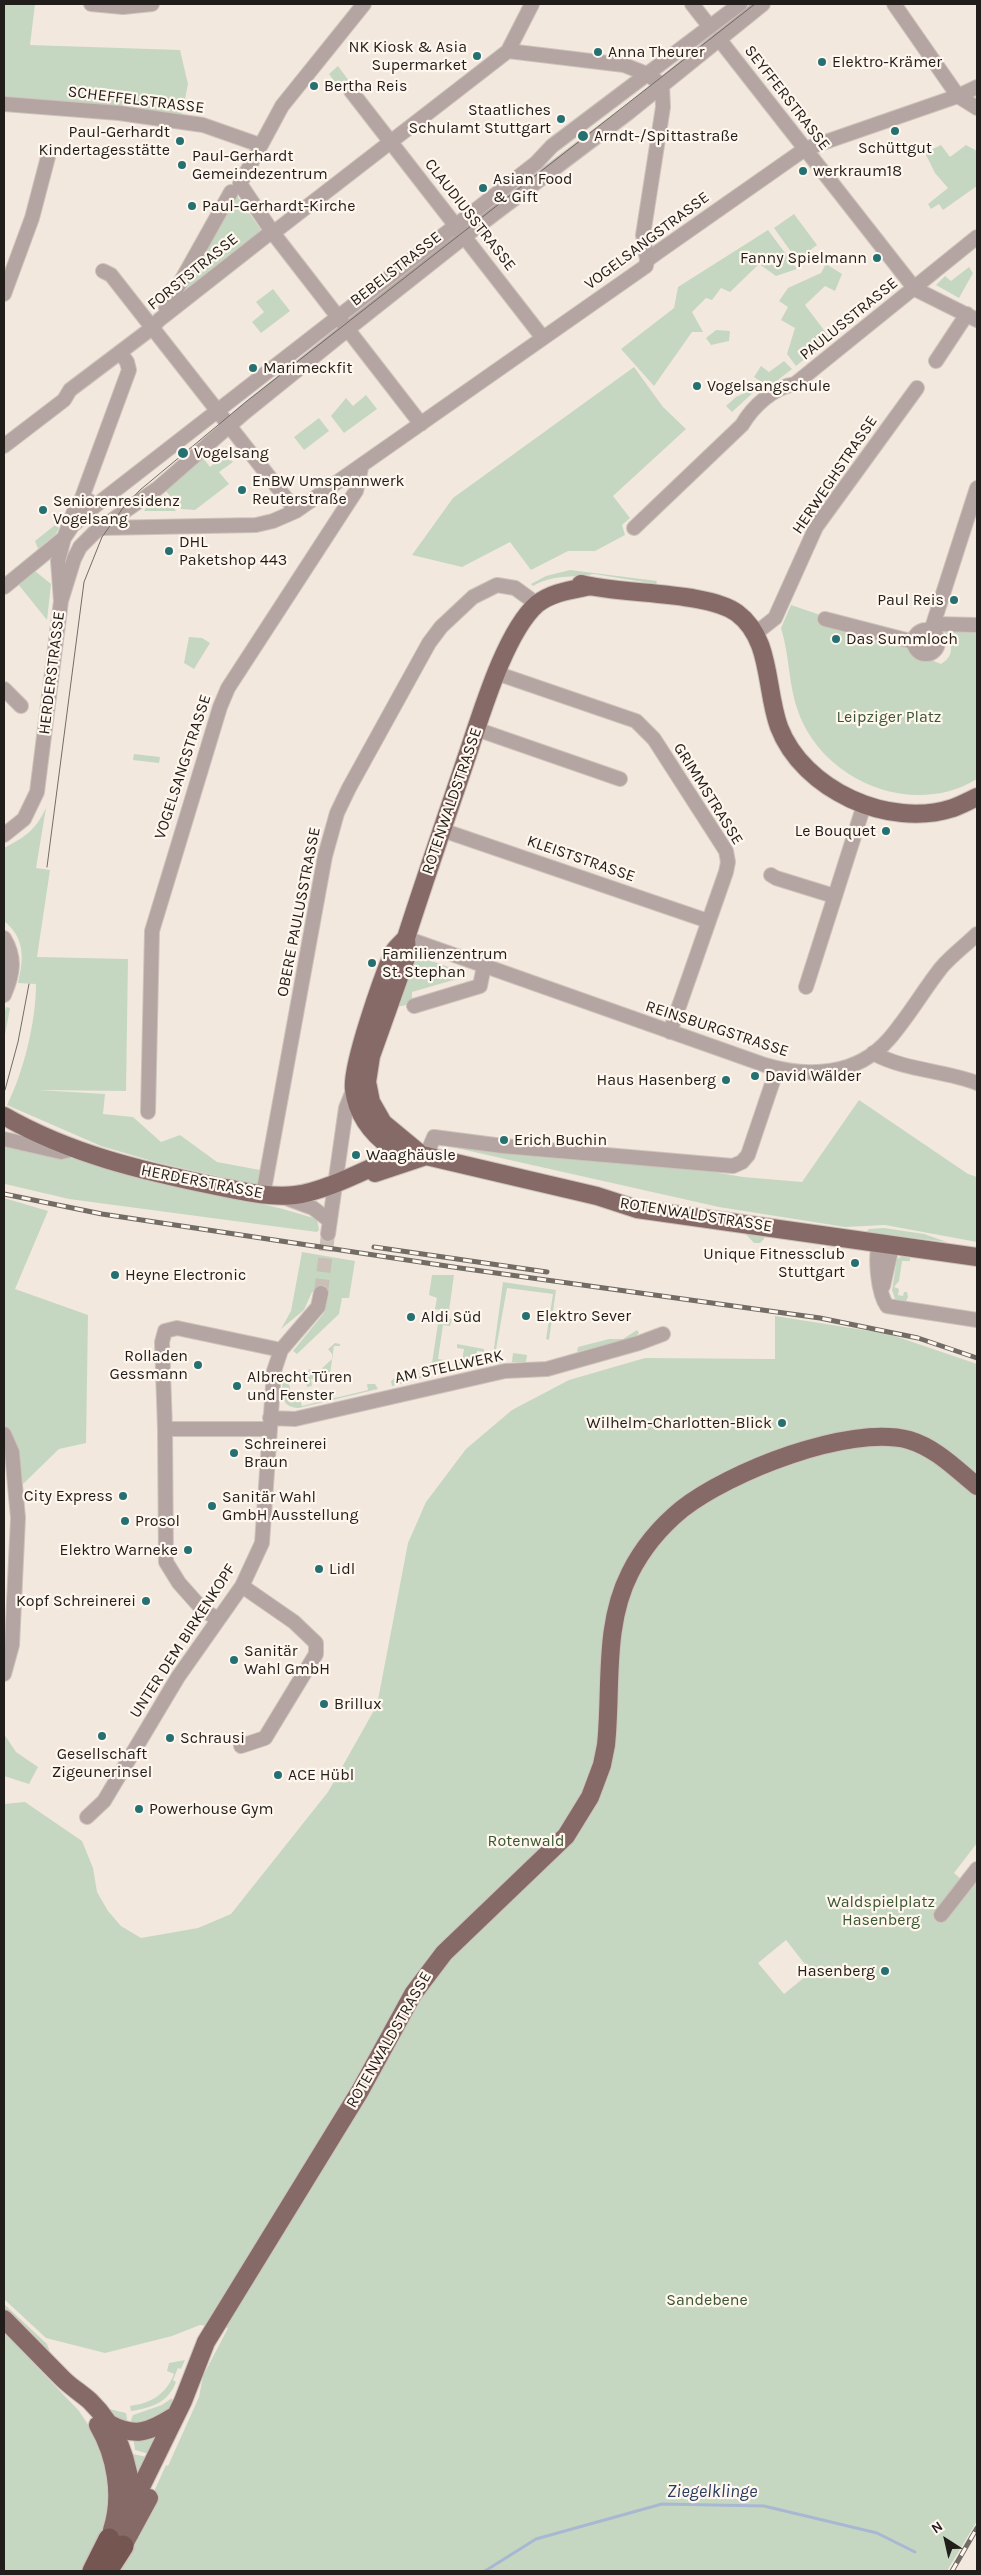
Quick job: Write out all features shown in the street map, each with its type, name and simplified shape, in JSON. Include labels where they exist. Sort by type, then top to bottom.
[{"type":"highway","name":"ROTENWALDSTRASSE","points":[[94,2571],[116,2542]]},
{"type":"highway","name":"ROTENWALDSTRASSE","points":[[107,2571],[116,2542]]},
{"type":"main road","name":"ROTENWALDSTRASSE","points":[[394,1146],[371,1102],[367,1082],[372,1056],[374,1029],[394,951],[406,938],[498,669],[532,601],[591,586],[720,604],[737,613],[756,634],[779,726],[792,750],[804,766],[824,783],[864,805],[900,812],[931,812],[953,808],[977,797]]},
{"type":"main road","name":"ROTENWALDSTRASSE","points":[[374,1029],[357,1062],[354,1088],[366,1122],[373,1132],[394,1146],[423,1155],[597,1196],[637,1209],[748,1223],[977,1257]]},
{"type":"main road","name":"HERDERSTRASSE","points":[[4,1116],[75,1149],[127,1166],[263,1195],[282,1196],[311,1191],[360,1173],[384,1162],[394,1146]]},
{"type":"main road","points":[[360,1173],[376,1173],[423,1155]]},
{"type":"main road","name":"ROTENWALDSTRASSE","points":[[116,2542],[173,2417],[183,2401],[208,2340],[360,2091],[413,1994],[444,1953],[566,1836],[586,1805],[597,1781],[606,1744],[612,1635],[618,1604],[629,1574],[657,1533],[694,1501],[732,1479],[787,1457],[865,1438],[897,1438],[928,1448],[977,1486]]},
{"type":"main road","points":[[4,2319],[69,2384],[88,2400],[108,2423],[119,2440],[126,2460],[132,2506]]},
{"type":"main road","name":"ROTENWALDSTRASSE","points":[[69,2384],[99,2426],[113,2460],[117,2494],[114,2525],[116,2542]]},
{"type":"main road","name":"ROTENWALDSTRASSE","points":[[116,2542],[145,2507],[180,2420],[183,2401]]},
{"type":"main road","points":[[108,2423],[127,2431],[145,2431],[173,2417]]},
{"type":"street","points":[[91,4],[123,7],[152,4]]},
{"type":"street","points":[[166,308],[282,106],[364,4]]},
{"type":"street","name":"FORSTSTRASSE","points":[[4,446],[64,400],[70,390],[152,328],[159,320],[266,236],[273,233],[508,51],[532,4]]},
{"type":"street","points":[[692,4],[710,27]]},
{"type":"street","name":"BEBELSTRASSE","points":[[61,601],[64,576],[80,547],[101,528],[158,488],[229,426],[348,331],[536,163],[552,146],[740,4]]},
{"type":"street","name":"BEBELSTRASSE","points":[[4,587],[64,538],[72,526],[95,506],[217,411],[340,317],[662,85],[763,4]]},
{"type":"street","points":[[894,4],[958,96],[977,108]]},
{"type":"street","name":"SEYFFERSTRASSE","points":[[719,39],[915,289],[972,317]]},
{"type":"street","points":[[508,51],[624,64],[647,74],[662,85],[663,107],[643,235],[647,260]]},
{"type":"street","name":"VOGELSANGSTRASSE","points":[[101,528],[256,525],[273,521],[296,511],[361,468],[646,266],[647,260],[805,149],[958,96],[977,87]]},
{"type":"street","name":"CLAUDIUSSTRASSE","points":[[351,90],[543,338]]},
{"type":"street","name":"SCHEFFELSTRASSE","points":[[4,104],[120,113],[203,124],[260,145]]},
{"type":"street","points":[[4,294],[32,218],[48,157]]},
{"type":"street","points":[[236,188],[340,317],[348,331],[421,424]]},
{"type":"street","name":"PAULUSSTRASSE","points":[[634,528],[742,425],[747,416],[772,394],[782,386],[795,384],[977,237]]},
{"type":"street","points":[[103,271],[111,275],[296,511]]},
{"type":"street","points":[[936,361],[972,317]]},
{"type":"street","points":[[80,503],[81,495],[129,370],[127,362],[120,352]]},
{"type":"street","name":"HERWEGHSTRASSE","points":[[756,634],[775,618],[816,527],[917,388]]},
{"type":"street","name":"VOGELSANGSTRASSE","points":[[148,1112],[152,931],[220,706],[228,688],[356,491],[361,468]]},
{"type":"street","points":[[825,619],[914,642],[919,652],[931,654],[939,645],[933,627],[977,488]]},
{"type":"street","points":[[64,576],[58,561],[72,512],[80,503],[88,500],[95,506]]},
{"type":"street","points":[[134,506],[140,528]]},
{"type":"street","points":[[36,561],[64,576]]},
{"type":"street","name":"OBERE PAULUSSTRASSE","points":[[263,1195],[325,856],[337,813],[429,643],[441,627],[473,597],[497,585],[509,586],[532,601]]},
{"type":"street","name":"HERDERSTRASSE","points":[[4,835],[24,818],[37,792],[61,601]]},
{"type":"street","points":[[914,642],[922,631],[933,627],[977,625]]},
{"type":"street","name":"GRIMMSTRASSE","points":[[498,669],[636,721],[654,739],[726,851],[728,862],[726,872],[670,1032]]},
{"type":"street","points":[[4,689],[21,706]]},
{"type":"street","points":[[476,729],[620,779]]},
{"type":"street","points":[[806,987],[864,805]]},
{"type":"street","name":"KLEISTSTRASSE","points":[[442,830],[708,921]]},
{"type":"street","points":[[771,875],[834,896]]},
{"type":"street","name":"REINSBURGSTRASSE","points":[[406,938],[777,1069],[808,1074],[828,1072],[853,1065],[873,1053],[888,1040],[943,966],[977,934]]},
{"type":"street","points":[[4,938],[12,955],[13,966],[4,995]]},
{"type":"street","points":[[414,1006],[480,986],[484,966]]},
{"type":"street","points":[[873,1053],[905,1066],[964,1078],[977,1083]]},
{"type":"street","points":[[423,1155],[434,1136],[445,1136],[503,1146],[733,1166],[742,1162],[748,1155],[777,1069]]},
{"type":"street","name":"ROTENWALDSTRASSE","points":[[337,1181],[346,1108],[354,1088]]},
{"type":"street","points":[[4,1139],[62,1152],[75,1149]]},
{"type":"street","points":[[282,1196],[313,1208],[329,1228],[337,1181]]},
{"type":"street","points":[[886,1245],[881,1296],[890,1308],[977,1320]]},
{"type":"street","name":"UNTER DEM BIRKENKOPF","points":[[87,1817],[104,1801],[178,1677],[242,1586],[262,1543],[274,1371],[281,1350],[318,1307],[321,1293]]},
{"type":"street","points":[[218,1619],[203,1610],[170,1572],[166,1562],[166,1430],[162,1342],[165,1331],[177,1328],[281,1350]]},
{"type":"street","name":"AM STELLWERK","points":[[166,1430],[270,1424],[505,1371],[547,1369],[639,1344],[663,1334]]},
{"type":"street","points":[[4,1434],[12,1452],[18,1518],[12,1645],[4,1674]]},
{"type":"street","points":[[240,1746],[265,1738],[316,1654],[316,1643],[294,1622],[242,1586]]},
{"type":"street","points":[[941,1915],[977,1869]]},
{"type":"green space","points":[[4,4],[35,4],[30,45],[180,50],[188,84],[182,114],[4,98]]},
{"type":"green space","points":[[338,66],[349,81],[340,89],[329,74]]},
{"type":"green space","points":[[941,145],[950,157],[966,145],[977,151],[977,186],[943,210],[939,204],[931,209],[928,204],[948,188],[935,173],[925,153]]},
{"type":"green space","points":[[229,185],[262,231],[161,310]]},
{"type":"green space","points":[[794,214],[817,245],[797,260],[774,228]]},
{"type":"green space","points":[[768,230],[797,269],[776,276],[759,264],[730,292],[721,288],[712,300],[706,298],[692,312],[703,332],[692,332],[654,386],[621,349],[674,308],[678,287]]},
{"type":"green space","points":[[826,264],[842,274],[835,291],[825,286],[805,305],[830,338],[796,366],[787,354],[795,328],[781,320],[788,307],[779,301],[788,288],[821,273]]},
{"type":"green space","points":[[969,267],[973,273],[959,298],[936,285],[945,276],[951,281]]},
{"type":"green space","points":[[273,289],[290,311],[261,333],[252,322],[264,312],[256,302]]},
{"type":"green space","points":[[716,330],[730,331],[729,341],[711,345],[706,338]]},
{"type":"green space","points":[[784,361],[792,369],[769,387],[754,377],[761,366],[769,372]]},
{"type":"green space","points":[[634,367],[663,407],[686,429],[613,496],[630,518],[622,525],[625,535],[595,551],[568,551],[531,570],[510,542],[462,567],[412,555],[453,498]]},
{"type":"green space","points":[[757,387],[763,393],[757,389],[732,412],[726,406],[736,397]]},
{"type":"green space","points":[[366,395],[377,409],[344,433],[331,416],[346,398],[353,406]]},
{"type":"green space","points":[[319,418],[329,431],[304,450],[294,437]]},
{"type":"green space","points":[[226,454],[233,462],[219,472],[229,484],[195,510],[181,509],[165,490],[203,458],[210,467]]},
{"type":"green space","points":[[165,495],[176,511],[144,511],[146,508]]},
{"type":"green space","points":[[55,525],[59,528],[56,534],[38,549],[35,541]]},
{"type":"green space","points":[[570,570],[657,581],[656,584],[594,574],[555,578],[533,586],[531,584],[546,576]]},
{"type":"green space","points":[[35,571],[51,584],[47,620],[18,584]]},
{"type":"green space","name":"Leipziger Platz","points":[[791,605],[917,648],[924,657],[941,664],[951,652],[950,643],[942,629],[977,631],[977,779],[952,790],[926,795],[899,794],[874,787],[850,775],[829,758],[811,738],[795,703],[781,628]]},
{"type":"green space","points":[[189,637],[202,638],[210,643],[194,669],[184,663]]},
{"type":"green space","points":[[134,754],[160,757],[159,763],[133,760]]},
{"type":"green space","points":[[46,808],[36,868],[50,870],[37,957],[128,959],[126,1091],[38,1090],[105,1094],[103,1114],[133,1117],[161,1142],[180,1135],[217,1162],[260,1170],[257,1185],[159,1163],[101,1146],[7,1105],[19,1077],[28,1046],[34,1014],[36,984],[18,983],[22,957],[21,949],[16,934],[4,921],[4,848],[29,832],[38,822]]},
{"type":"green space","points":[[417,956],[460,971],[457,979],[412,992],[412,1004],[396,1007],[413,960]]},
{"type":"green space","points":[[6,1007],[10,1008],[4,1040],[4,1014]]},
{"type":"green space","points":[[859,1100],[968,1174],[977,1177],[977,1242],[885,1225],[845,1227],[719,1207],[443,1145],[649,1161],[743,1177],[802,1182]]},
{"type":"green space","points":[[4,1146],[66,1157],[283,1209],[317,1219],[319,1230],[317,1232],[69,1199],[5,1184]]},
{"type":"green space","points":[[4,1198],[48,1211],[15,1289],[88,1315],[86,1443],[59,1449],[23,1484],[18,1451],[4,1423]]},
{"type":"green space","points":[[884,1228],[924,1234],[947,1242],[866,1232],[869,1229]]},
{"type":"green space","points":[[743,1231],[765,1233],[764,1239],[760,1243],[754,1243]]},
{"type":"green space","points":[[302,1252],[355,1261],[349,1298],[342,1298],[339,1314],[297,1354],[293,1351],[324,1313],[329,1294],[312,1292],[304,1310],[281,1329],[291,1311]]},
{"type":"green space","points":[[902,1256],[910,1258],[910,1261],[902,1261],[899,1281],[894,1287],[899,1289],[898,1295],[903,1296],[904,1292],[907,1292],[908,1297],[905,1303],[895,1299],[892,1290],[897,1259]]},
{"type":"green space","points":[[432,1275],[454,1275],[448,1318],[452,1319],[450,1326],[443,1325],[438,1359],[444,1360],[432,1363],[440,1310],[435,1309],[437,1298],[429,1295]]},
{"type":"green space","points":[[503,1282],[556,1290],[549,1340],[546,1339],[553,1294],[507,1288],[495,1355],[502,1356],[501,1363],[492,1363]]},
{"type":"green space","points":[[775,1316],[889,1334],[977,1364],[977,1843],[954,1873],[970,1887],[977,1878],[977,2521],[947,2571],[118,2571],[199,2397],[203,2376],[228,2328],[200,2325],[172,2336],[105,2353],[46,2338],[4,2299],[4,1804],[25,1802],[82,1841],[93,1868],[97,1892],[108,1911],[121,1926],[141,1938],[198,1928],[231,1914],[328,1792],[377,1705],[408,1543],[426,1502],[466,1449],[512,1410],[569,1380],[645,1358],[775,1359]],"holes":[[[786,1940],[811,1972],[784,1994],[758,1963]]]},
{"type":"green space","points":[[637,1330],[639,1333],[634,1338],[577,1352],[578,1347],[609,1339],[623,1339]]},
{"type":"green space","points":[[335,1343],[340,1344],[340,1346],[334,1346],[330,1374],[335,1377],[330,1380],[328,1375],[311,1379],[312,1386],[307,1387],[306,1379],[309,1369],[318,1372],[332,1359],[332,1354],[328,1349]]},
{"type":"green space","points":[[457,1344],[484,1349],[484,1352],[477,1351],[476,1358],[483,1360],[483,1364],[454,1369],[455,1359],[462,1360],[464,1349],[457,1348]]},
{"type":"green space","points":[[513,1353],[527,1355],[526,1362],[512,1362]]},
{"type":"green space","points":[[442,1365],[442,1372],[392,1386],[391,1381],[399,1375],[401,1382],[425,1375],[424,1370]]},
{"type":"green space","points":[[283,1379],[288,1379],[293,1402],[300,1400],[302,1406],[368,1390],[367,1384],[375,1384],[378,1389],[299,1408],[289,1406],[286,1403],[282,1395]]},
{"type":"green space","points":[[4,1734],[16,1752],[38,1767],[29,1784],[4,1776]]},
{"type":"green space","points":[[4,2304],[47,2344],[51,2355],[4,2310]]},
{"type":"green space","points":[[4,2332],[79,2411],[91,2429],[103,2460],[110,2491],[105,2536],[86,2571],[4,2571]]},
{"type":"green space","points":[[185,2360],[181,2369],[178,2368],[173,2380],[176,2382],[169,2395],[152,2406],[131,2411],[130,2406],[151,2400],[167,2387],[174,2374],[167,2371],[169,2363]]},
{"type":"green space","points":[[172,2398],[169,2411],[164,2416],[152,2422],[131,2428],[133,2415],[162,2405]]},
{"type":"green space","points":[[109,2409],[126,2413],[128,2425],[118,2424]]},
{"type":"green space","points":[[160,2428],[149,2454],[135,2450],[133,2435]]},
{"type":"green space","points":[[128,2453],[147,2457],[137,2485]]},
{"type":"waterway","name":"Ziegelklinge","points":[[485,2571],[536,2539],[662,2504],[764,2506],[877,2533],[915,2552]]},
{"type":"tunnel","points":[[321,1293],[328,1234]]},
{"type":"tram line","points":[[47,867],[84,582],[102,537],[123,508],[140,490],[247,401],[755,4]]},
{"type":"tram line","points":[[5,1090],[18,1042],[29,984]]},
{"type":"railway","points":[[4,1194],[102,1214],[460,1268],[820,1318],[918,1338],[977,1358]]},
{"type":"railway","points":[[374,1247],[547,1272]]},
{"type":"railway","points":[[952,2571],[977,2528]]},
{"type":"place","name":"Anna Theurer","points":[[598,52]]},
{"type":"place","name":"NK Kiosk & Asia Supermarket","points":[[477,56]]},
{"type":"place","name":"Elektro-Krämer","points":[[822,62]]},
{"type":"place","name":"Bertha Reis","points":[[314,86]]},
{"type":"place","name":"Staatliches Schulamt Stuttgart","points":[[561,119]]},
{"type":"place","name":"Schüttgut","points":[[895,131]]},
{"type":"place","name":"Arndt-/Spittastraße","points":[[583,136]]},
{"type":"place","name":"Paul-Gerhardt Kindertagesstätte","points":[[180,141]]},
{"type":"place","name":"Paul-Gerhardt Gemeindezentrum","points":[[182,165]]},
{"type":"place","name":"werkraum18","points":[[803,171]]},
{"type":"place","name":"Asian Food & Gift","points":[[483,188]]},
{"type":"place","name":"Paul-Gerhardt-Kirche","points":[[192,206]]},
{"type":"place","name":"Fanny Spielmann","points":[[877,258]]},
{"type":"place","name":"Marimeckfit","points":[[253,368]]},
{"type":"place","name":"Vogelsangschule","points":[[697,386]]},
{"type":"place","name":"Vogelsang","points":[[183,453]]},
{"type":"place","name":"EnBW Umspannwerk Reuterstraße","points":[[242,490]]},
{"type":"place","name":"Seniorenresidenz Vogelsang","points":[[43,510]]},
{"type":"place","name":"DHL Paketshop 443","points":[[169,551]]},
{"type":"place","name":"Paul Reis","points":[[954,600]]},
{"type":"place","name":"Das Summloch","points":[[836,639]]},
{"type":"place","name":"Le Bouquet","points":[[886,831]]},
{"type":"place","name":"Familienzentrum St. Stephan","points":[[372,963]]},
{"type":"place","name":"David Wälder","points":[[755,1076]]},
{"type":"place","name":"Haus Hasenberg","points":[[726,1080]]},
{"type":"place","name":"Erich Buchin","points":[[504,1140]]},
{"type":"place","name":"Waaghäusle","points":[[356,1155]]},
{"type":"place","name":"Unique Fitnessclub Stuttgart","points":[[855,1263]]},
{"type":"place","name":"Heyne Electronic","points":[[115,1275]]},
{"type":"place","name":"Elektro Sever","points":[[526,1316]]},
{"type":"place","name":"Aldi Süd","points":[[411,1317]]},
{"type":"place","name":"Rolladen Gessmann","points":[[198,1365]]},
{"type":"place","name":"Albrecht Türen und Fenster","points":[[237,1386]]},
{"type":"place","name":"Wilhelm-Charlotten-Blick","points":[[782,1423]]},
{"type":"place","name":"Schreinerei Braun","points":[[234,1453]]},
{"type":"place","name":"City Express","points":[[123,1496]]},
{"type":"place","name":"Sanitär Wahl GmbH Ausstellung","points":[[212,1506]]},
{"type":"place","name":"Prosol","points":[[125,1521]]},
{"type":"place","name":"Elektro Warneke","points":[[188,1550]]},
{"type":"place","name":"Lidl","points":[[319,1569]]},
{"type":"place","name":"Kopf Schreinerei","points":[[146,1601]]},
{"type":"place","name":"Sanitär Wahl GmbH","points":[[234,1660]]},
{"type":"place","name":"Brillux","points":[[324,1704]]},
{"type":"place","name":"Gesellschaft Zigeunerinsel","points":[[102,1736]]},
{"type":"place","name":"Schrausi","points":[[170,1738]]},
{"type":"place","name":"ACE Hübl","points":[[278,1775]]},
{"type":"place","name":"Powerhouse Gym","points":[[139,1809]]},
{"type":"place","name":"Hasenberg","points":[[885,1971]]},
{"type":"park label","name":"Rotenwald","points":[[526,1841]]},
{"type":"park label","name":"Waldspielplatz Hasenberg","points":[[881,1911]]},
{"type":"park label","name":"Sandebene","points":[[707,2300]]}]
